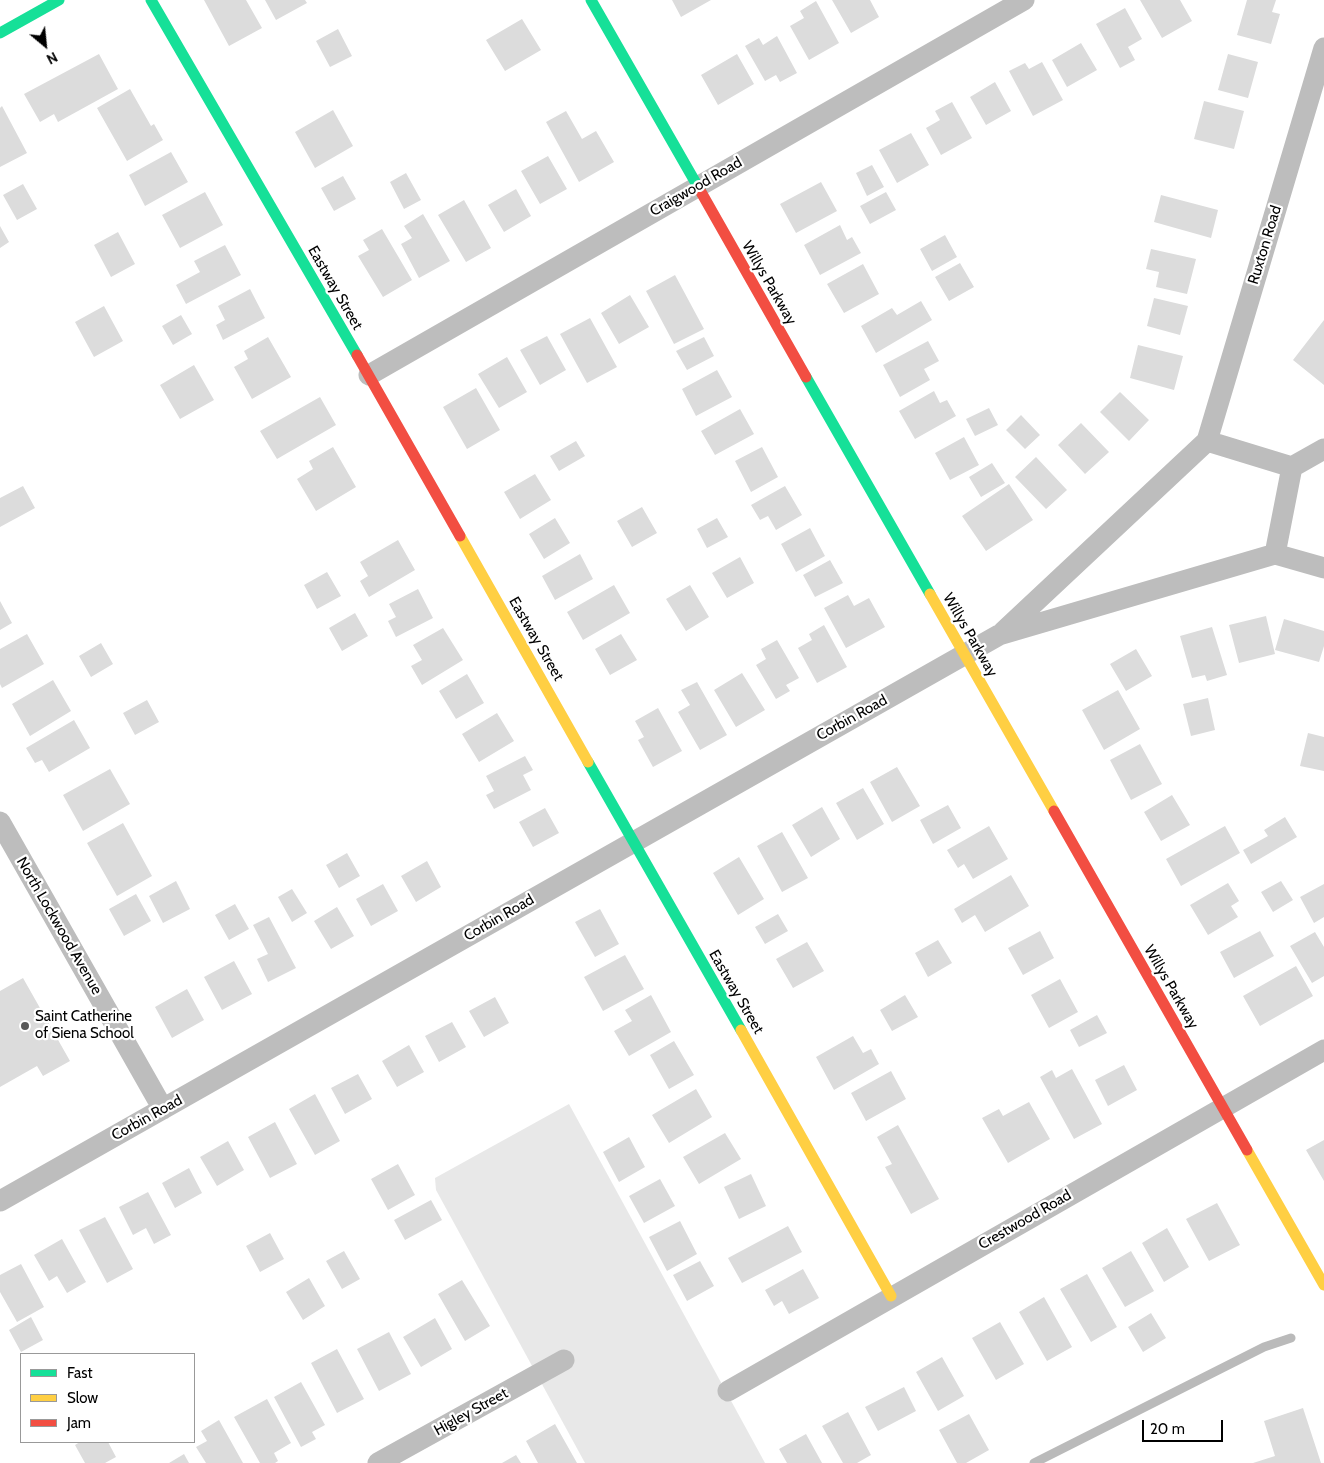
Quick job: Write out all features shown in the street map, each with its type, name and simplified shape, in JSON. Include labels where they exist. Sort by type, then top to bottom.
[{"type":"street","points":[[0,33],[59,0]]},
{"type":"street","name":"Eastway Street","points":[[151,0],[369,375],[892,1296]]},
{"type":"street","name":"Willys Parkway","points":[[591,0],[1324,1285]]},
{"type":"street","name":"Craigwood Road","points":[[369,375],[1024,0]]},
{"type":"street","name":"Ruxton Road","points":[[1206,441],[1324,48]]},
{"type":"street","points":[[1206,441],[1292,467],[1324,449]]},
{"type":"street","name":"Corbin Road","points":[[999,636],[1206,441]]},
{"type":"street","points":[[1292,467],[1275,554],[1324,568]]},
{"type":"street","name":"Corbin Road","points":[[0,1201],[999,636],[1275,554]]},
{"type":"street","name":"North Lockwood Avenue","points":[[0,822],[163,1109]]},
{"type":"street","name":"Crestwood Road","points":[[728,1390],[1324,1050]]},
{"type":"street","name":"Higley Street","points":[[378,1463],[564,1360]]},
{"type":"shaded area","points":[[569,1104],[765,1463],[585,1463],[436,1190],[435,1178]]},
{"type":"building","points":[[204,0],[246,0],[262,28],[229,46]]},
{"type":"building","points":[[265,0],[305,0],[307,3],[276,20]]},
{"type":"building","points":[[672,0],[711,0],[681,17]]},
{"type":"building","points":[[832,0],[870,0],[879,17],[851,33]]},
{"type":"building","points":[[1140,0],[1180,0],[1192,21],[1162,38]]},
{"type":"building","points":[[1247,0],[1276,0],[1272,12],[1280,14],[1271,44],[1237,35]]},
{"type":"building","points":[[816,1],[839,43],[809,60],[790,26],[804,18],[800,11]]},
{"type":"building","points":[[1125,8],[1142,39],[1128,47],[1135,60],[1120,68],[1096,24]]},
{"type":"building","points":[[522,19],[541,50],[505,71],[486,40]]},
{"type":"building","points":[[338,29],[352,56],[330,67],[316,41]]},
{"type":"building","points":[[777,36],[797,73],[780,82],[776,75],[765,81],[745,46],[759,38],[763,45]]},
{"type":"building","points":[[1081,43],[1097,70],[1067,87],[1052,60]]},
{"type":"building","points":[[99,54],[118,89],[58,122],[54,114],[40,122],[24,94]]},
{"type":"building","points":[[737,54],[754,84],[718,105],[701,75]]},
{"type":"building","points":[[1228,54],[1258,62],[1248,98],[1218,90]]},
{"type":"building","points":[[1042,62],[1063,100],[1033,116],[1009,71],[1025,63],[1029,69]]},
{"type":"building","points":[[995,82],[1011,111],[986,125],[970,97]]},
{"type":"building","points":[[130,89],[151,126],[154,124],[163,140],[127,161],[97,108]]},
{"type":"building","points":[[1204,101],[1244,111],[1234,149],[1194,139]]},
{"type":"building","points":[[952,102],[972,138],[941,155],[926,128],[940,120],[935,111]]},
{"type":"building","points":[[2,106],[27,153],[0,167],[0,108]]},
{"type":"building","points":[[333,110],[353,146],[315,168],[295,132]]},
{"type":"building","points":[[566,111],[582,139],[596,131],[614,162],[579,182],[546,122]]},
{"type":"building","points":[[911,133],[929,165],[897,183],[879,150]]},
{"type":"building","points":[[171,152],[188,182],[145,206],[129,175]]},
{"type":"building","points":[[548,156],[567,189],[540,204],[521,171]]},
{"type":"building","points":[[872,165],[884,187],[867,196],[856,173]]},
{"type":"building","points":[[406,173],[421,200],[404,209],[390,182]]},
{"type":"building","points":[[343,176],[356,199],[334,211],[321,188]]},
{"type":"building","points":[[821,182],[837,211],[796,233],[780,204]]},
{"type":"building","points":[[23,184],[37,209],[17,220],[3,195]]},
{"type":"building","points":[[516,189],[531,216],[504,232],[488,205]]},
{"type":"building","points":[[205,192],[223,225],[180,248],[162,215]]},
{"type":"building","points":[[886,192],[896,210],[870,224],[860,206]]},
{"type":"building","points":[[1161,195],[1218,210],[1211,238],[1154,222]]},
{"type":"building","points":[[464,200],[491,248],[466,262],[438,215]]},
{"type":"building","points":[[423,214],[450,261],[419,278],[401,244],[412,238],[404,226]]},
{"type":"building","points":[[840,225],[847,240],[852,237],[861,253],[820,275],[804,245]]},
{"type":"building","points":[[0,226],[9,242],[0,248]]},
{"type":"building","points":[[382,229],[412,280],[383,297],[358,256],[369,250],[363,240]]},
{"type":"building","points":[[118,232],[135,264],[111,277],[94,245]]},
{"type":"building","points":[[945,235],[957,257],[932,271],[920,249]]},
{"type":"building","points":[[225,245],[241,275],[186,304],[176,285],[200,272],[194,261]]},
{"type":"building","points":[[1151,249],[1196,259],[1187,294],[1156,287],[1159,272],[1146,269]]},
{"type":"building","points":[[960,263],[974,287],[949,301],[935,277]]},
{"type":"building","points":[[863,264],[879,294],[844,313],[827,284]]},
{"type":"building","points":[[675,275],[704,329],[674,344],[646,291]]},
{"type":"building","points":[[250,289],[265,318],[223,340],[216,325],[225,320],[218,306]]},
{"type":"building","points":[[630,295],[649,327],[619,344],[601,313]]},
{"type":"building","points":[[1154,298],[1188,306],[1180,335],[1147,326]]},
{"type":"building","points":[[921,301],[932,320],[876,353],[861,326],[892,308],[897,315]]},
{"type":"building","points":[[104,306],[123,341],[94,357],[75,322]]},
{"type":"building","points":[[181,315],[192,334],[173,345],[162,326]]},
{"type":"building","points":[[590,318],[617,367],[587,383],[560,334]]},
{"type":"building","points":[[1324,320],[1324,385],[1293,360]]},
{"type":"building","points":[[547,336],[566,370],[540,385],[520,350]]},
{"type":"building","points":[[268,337],[291,377],[252,399],[234,367],[248,359],[244,351]]},
{"type":"building","points":[[704,337],[714,356],[687,370],[676,351]]},
{"type":"building","points":[[928,341],[939,361],[924,369],[930,380],[900,397],[883,365]]},
{"type":"building","points":[[1138,345],[1183,356],[1174,390],[1130,378]]},
{"type":"building","points":[[507,357],[527,392],[499,408],[478,374]]},
{"type":"building","points":[[194,365],[214,400],[180,419],[160,385]]},
{"type":"building","points":[[717,370],[732,397],[696,416],[682,389]]},
{"type":"building","points":[[476,388],[500,430],[467,449],[443,407]]},
{"type":"building","points":[[934,391],[940,403],[947,400],[956,416],[915,439],[899,411]]},
{"type":"building","points":[[1120,392],[1149,420],[1129,441],[1100,412]]},
{"type":"building","points":[[320,397],[336,425],[277,459],[260,431]]},
{"type":"building","points":[[989,408],[998,425],[975,436],[966,419]]},
{"type":"building","points":[[740,409],[754,434],[715,455],[701,431]]},
{"type":"building","points":[[1021,415],[1040,435],[1025,449],[1006,430]]},
{"type":"building","points":[[1081,423],[1109,452],[1085,474],[1058,445]]},
{"type":"building","points":[[964,437],[979,465],[950,480],[935,453]]},
{"type":"building","points":[[576,441],[585,456],[559,471],[550,456]]},
{"type":"building","points":[[333,447],[356,487],[316,511],[297,479],[313,469],[309,461]]},
{"type":"building","points":[[762,447],[778,477],[751,492],[735,461]]},
{"type":"building","points":[[1036,457],[1067,490],[1046,509],[1015,477]]},
{"type":"building","points":[[992,463],[1005,483],[981,497],[969,477]]},
{"type":"building","points":[[535,474],[551,500],[520,519],[504,492]]},
{"type":"building","points":[[1009,484],[1033,520],[986,551],[962,516]]},
{"type":"building","points":[[23,486],[35,508],[0,527],[0,498]]},
{"type":"building","points":[[785,486],[802,515],[776,530],[768,516],[760,520],[751,505]]},
{"type":"building","points":[[642,507],[657,533],[632,547],[617,521]]},
{"type":"building","points":[[555,518],[570,543],[544,559],[529,534]]},
{"type":"building","points":[[717,518],[728,537],[707,548],[697,529]]},
{"type":"building","points":[[810,528],[825,556],[796,572],[781,544]]},
{"type":"building","points":[[398,540],[415,570],[369,597],[360,581],[368,576],[360,562]]},
{"type":"building","points":[[580,554],[593,579],[555,600],[542,576]]},
{"type":"building","points":[[740,557],[754,583],[727,598],[712,573]]},
{"type":"building","points":[[830,560],[843,583],[815,597],[803,575]]},
{"type":"building","points":[[327,572],[341,596],[317,609],[304,585]]},
{"type":"building","points":[[614,585],[630,613],[583,640],[567,612]]},
{"type":"building","points":[[690,585],[709,617],[686,631],[666,599]]},
{"type":"building","points":[[418,589],[433,618],[396,637],[388,621],[396,617],[389,604]]},
{"type":"building","points":[[848,595],[854,606],[869,598],[885,627],[846,648],[824,608]]},
{"type":"building","points":[[0,601],[12,623],[0,630]]},
{"type":"building","points":[[355,613],[368,636],[342,651],[329,628]]},
{"type":"building","points":[[1266,616],[1275,654],[1239,663],[1229,625]]},
{"type":"building","points":[[1284,619],[1324,631],[1324,646],[1319,662],[1275,650]]},
{"type":"building","points":[[824,625],[847,667],[817,683],[798,648],[812,640],[809,634]]},
{"type":"building","points":[[1212,627],[1227,675],[1207,681],[1205,675],[1192,678],[1180,636]]},
{"type":"building","points":[[443,628],[463,660],[422,685],[411,666],[422,660],[413,645]]},
{"type":"building","points":[[27,634],[44,664],[2,688],[0,684],[0,649]]},
{"type":"building","points":[[621,634],[637,660],[610,675],[595,649]]},
{"type":"building","points":[[777,640],[799,678],[786,685],[790,691],[776,699],[756,665],[766,659],[761,649]]},
{"type":"building","points":[[101,643],[113,664],[91,677],[79,656]]},
{"type":"building","points":[[1136,649],[1152,676],[1126,691],[1110,664]]},
{"type":"building","points":[[742,673],[765,710],[736,727],[714,690]]},
{"type":"building","points":[[467,674],[484,703],[456,719],[439,691]]},
{"type":"building","points":[[53,680],[71,711],[30,736],[12,704]]},
{"type":"building","points":[[697,682],[727,735],[700,750],[678,712],[690,705],[681,690]]},
{"type":"building","points":[[1118,690],[1140,729],[1104,750],[1082,710]]},
{"type":"building","points":[[1208,698],[1215,730],[1191,736],[1183,704]]},
{"type":"building","points":[[147,700],[159,722],[135,735],[123,713]]},
{"type":"building","points":[[658,708],[682,751],[653,767],[638,740],[644,737],[635,721]]},
{"type":"building","points":[[497,713],[514,741],[479,762],[462,734]]},
{"type":"building","points":[[74,720],[90,748],[49,772],[42,760],[35,763],[26,748]]},
{"type":"building","points":[[1308,733],[1324,737],[1324,771],[1300,766]]},
{"type":"building","points":[[1140,744],[1162,784],[1131,800],[1110,760]]},
{"type":"building","points":[[525,756],[533,770],[523,775],[531,790],[494,809],[486,795],[494,791],[486,776]]},
{"type":"building","points":[[897,767],[920,806],[892,822],[870,782]]},
{"type":"building","points":[[110,769],[130,804],[83,831],[63,795]]},
{"type":"building","points":[[863,788],[884,824],[857,840],[836,803]]},
{"type":"building","points":[[1172,795],[1190,825],[1161,841],[1144,812]]},
{"type":"building","points":[[948,805],[961,828],[933,844],[920,820]]},
{"type":"building","points":[[822,807],[840,839],[811,857],[792,825]]},
{"type":"building","points":[[545,808],[559,833],[533,847],[519,822]]},
{"type":"building","points":[[1285,817],[1297,837],[1251,864],[1243,850],[1268,836],[1264,830]]},
{"type":"building","points":[[123,823],[152,876],[117,896],[87,843]]},
{"type":"building","points":[[989,826],[1008,859],[973,879],[964,864],[958,868],[947,850]]},
{"type":"building","points":[[1225,826],[1240,853],[1181,886],[1166,859]]},
{"type":"building","points":[[782,832],[808,878],[782,892],[757,846]]},
{"type":"building","points":[[347,853],[360,876],[339,888],[326,865]]},
{"type":"building","points":[[739,857],[764,899],[738,915],[713,873]]},
{"type":"building","points":[[427,861],[441,887],[416,902],[401,876]]},
{"type":"building","points":[[1011,875],[1029,906],[985,932],[975,915],[962,923],[954,909]]},
{"type":"building","points":[[176,881],[190,909],[163,923],[149,896]]},
{"type":"building","points":[[1281,881],[1293,900],[1273,912],[1261,892]]},
{"type":"building","points":[[1228,883],[1239,901],[1231,906],[1238,917],[1208,935],[1190,905]]},
{"type":"building","points":[[383,884],[398,911],[371,926],[356,899]]},
{"type":"building","points":[[1324,884],[1324,917],[1314,923],[1300,897]]},
{"type":"building","points":[[292,889],[307,913],[292,922],[278,897]]},
{"type":"building","points":[[136,894],[151,921],[124,936],[109,909]]},
{"type":"building","points":[[235,904],[249,929],[229,940],[215,915]]},
{"type":"building","points":[[337,907],[354,936],[331,949],[314,921]]},
{"type":"building","points":[[600,909],[619,944],[595,957],[575,922]]},
{"type":"building","points":[[778,914],[788,931],[765,944],[755,927]]},
{"type":"building","points":[[269,917],[296,968],[268,982],[257,959],[268,954],[253,925]]},
{"type":"building","points":[[1040,931],[1054,958],[1023,975],[1008,948]]},
{"type":"building","points":[[1260,931],[1274,956],[1234,978],[1220,952]]},
{"type":"building","points":[[1315,932],[1324,947],[1324,976],[1312,983],[1290,946]]},
{"type":"building","points":[[938,940],[952,963],[928,977],[915,953]]},
{"type":"building","points":[[807,942],[824,971],[793,988],[776,959]]},
{"type":"building","points":[[625,955],[644,989],[603,1011],[584,977]]},
{"type":"building","points":[[234,961],[252,994],[222,1010],[204,977]]},
{"type":"building","points":[[1296,966],[1313,996],[1260,1026],[1243,996]]},
{"type":"building","name":"Saint Catherine of Siena School","points":[[23,978],[70,1061],[43,1076],[37,1066],[0,1087],[0,991]]},
{"type":"building","points":[[1060,979],[1078,1012],[1049,1028],[1031,995]]},
{"type":"building","points":[[187,989],[204,1020],[172,1038],[155,1007]]},
{"type":"building","points":[[651,995],[671,1032],[629,1056],[614,1031],[632,1021],[625,1010]]},
{"type":"building","points":[[905,995],[918,1017],[892,1031],[880,1010]]},
{"type":"building","points":[[495,997],[509,1023],[484,1037],[469,1011]]},
{"type":"building","points":[[1097,1015],[1107,1033],[1079,1047],[1070,1030]]},
{"type":"building","points":[[452,1022],[466,1047],[439,1062],[425,1036]]},
{"type":"building","points":[[853,1036],[863,1053],[871,1049],[879,1064],[834,1090],[816,1057]]},
{"type":"building","points":[[674,1041],[694,1075],[669,1089],[650,1055]]},
{"type":"building","points":[[409,1045],[424,1072],[397,1087],[382,1061]]},
{"type":"building","points":[[1124,1065],[1137,1090],[1108,1106],[1095,1080]]},
{"type":"building","points":[[1072,1069],[1102,1124],[1074,1139],[1040,1077],[1052,1070],[1056,1078]]},
{"type":"building","points":[[891,1071],[906,1099],[866,1121],[851,1093]]},
{"type":"building","points":[[358,1074],[372,1099],[345,1114],[331,1088]]},
{"type":"building","points":[[696,1089],[712,1117],[669,1143],[652,1115]]},
{"type":"building","points":[[315,1094],[340,1141],[315,1155],[289,1109]]},
{"type":"building","points":[[1029,1102],[1050,1139],[1008,1163],[982,1118],[999,1109],[1003,1116]]},
{"type":"building","points":[[275,1122],[297,1164],[270,1178],[248,1137]]},
{"type":"building","points":[[898,1125],[939,1199],[911,1214],[885,1167],[892,1164],[877,1137]]},
{"type":"building","points":[[725,1133],[741,1159],[699,1184],[683,1157]]},
{"type":"building","points":[[629,1137],[645,1167],[619,1182],[603,1152]]},
{"type":"building","points":[[1324,1140],[1324,1181],[1306,1150]]},
{"type":"building","points":[[228,1141],[244,1170],[217,1186],[200,1157]]},
{"type":"building","points":[[398,1164],[415,1195],[388,1210],[371,1179]]},
{"type":"building","points":[[189,1168],[202,1193],[175,1208],[162,1183]]},
{"type":"building","points":[[751,1174],[766,1206],[739,1219],[724,1187]]},
{"type":"building","points":[[660,1179],[675,1206],[644,1223],[629,1196]]},
{"type":"building","points":[[148,1192],[171,1235],[154,1244],[146,1228],[133,1235],[119,1207]]},
{"type":"building","points":[[431,1200],[442,1220],[405,1240],[394,1220]]},
{"type":"building","points":[[1217,1203],[1240,1245],[1209,1261],[1186,1219]]},
{"type":"building","points":[[105,1217],[133,1269],[107,1283],[79,1230]]},
{"type":"building","points":[[680,1221],[697,1254],[667,1271],[649,1237]]},
{"type":"building","points":[[788,1226],[802,1252],[742,1283],[728,1258]]},
{"type":"building","points":[[1167,1228],[1189,1267],[1164,1282],[1142,1243]]},
{"type":"building","points":[[270,1233],[284,1259],[260,1272],[246,1246]]},
{"type":"building","points":[[62,1239],[86,1282],[67,1293],[57,1276],[49,1281],[34,1255]]},
{"type":"building","points":[[344,1251],[360,1279],[342,1289],[326,1261]]},
{"type":"building","points":[[1131,1251],[1154,1291],[1125,1307],[1102,1268]]},
{"type":"building","points":[[700,1261],[714,1286],[687,1301],[673,1275]]},
{"type":"building","points":[[21,1264],[44,1307],[17,1322],[0,1292],[0,1275]]},
{"type":"building","points":[[803,1269],[819,1298],[789,1314],[782,1301],[774,1306],[765,1290]]},
{"type":"building","points":[[1087,1274],[1117,1327],[1091,1342],[1060,1289]]},
{"type":"building","points":[[309,1278],[325,1306],[303,1320],[286,1292]]},
{"type":"building","points":[[462,1280],[490,1326],[465,1341],[438,1294]]},
{"type":"building","points":[[1044,1297],[1072,1347],[1047,1361],[1019,1312]]},
{"type":"building","points":[[1151,1313],[1166,1338],[1143,1352],[1128,1327]]},
{"type":"building","points":[[31,1317],[43,1340],[21,1352],[9,1330]]},
{"type":"building","points":[[435,1318],[452,1349],[421,1367],[403,1337]]},
{"type":"building","points":[[1000,1322],[1024,1364],[996,1380],[972,1338]]},
{"type":"building","points":[[389,1332],[411,1374],[379,1391],[357,1349]]},
{"type":"building","points":[[337,1349],[364,1399],[337,1413],[311,1363]]},
{"type":"building","points":[[942,1357],[964,1396],[938,1411],[916,1372]]},
{"type":"building","points":[[301,1382],[325,1425],[312,1432],[316,1439],[301,1447],[274,1397]]},
{"type":"building","points":[[904,1387],[916,1411],[878,1431],[865,1407]]},
{"type":"building","points":[[267,1399],[291,1443],[274,1453],[278,1461],[275,1463],[260,1463],[234,1417]]},
{"type":"building","points":[[1303,1408],[1321,1463],[1253,1463],[1275,1456],[1264,1421]]},
{"type":"building","points":[[848,1412],[871,1455],[857,1463],[843,1463],[822,1426]]},
{"type":"building","points":[[969,1414],[989,1450],[966,1463],[957,1463],[939,1430]]},
{"type":"building","points":[[219,1420],[243,1463],[206,1463],[196,1447],[207,1441],[201,1431]]},
{"type":"building","points":[[555,1424],[577,1463],[538,1463],[526,1441]]},
{"type":"building","points":[[806,1434],[822,1463],[787,1463],[779,1449]]},
{"type":"building","points":[[78,1443],[109,1443],[116,1457],[105,1463],[85,1463],[75,1445]]},
{"type":"building","points":[[184,1454],[189,1463],[169,1463]]},
{"type":"building","points":[[516,1455],[521,1463],[502,1463]]},
{"type":"waterway","points":[[1034,1463],[1264,1347],[1291,1338]]},
{"type":"traffic: fast","points":[[0,33],[59,0]]},
{"type":"traffic: fast","points":[[151,0],[357,355]]},
{"type":"traffic: fast","points":[[591,0],[701,192]]},
{"type":"traffic: fast","points":[[806,377],[930,594]]},
{"type":"traffic: fast","points":[[588,762],[741,1030]]},
{"type":"traffic: slow","points":[[460,536],[588,762]]},
{"type":"traffic: slow","points":[[930,594],[1054,811]]},
{"type":"traffic: slow","points":[[741,1030],[891,1296]]},
{"type":"traffic: slow","points":[[1247,1150],[1324,1285]]},
{"type":"traffic: jam","points":[[701,192],[806,377]]},
{"type":"traffic: jam","points":[[357,355],[460,536]]},
{"type":"traffic: jam","points":[[1054,811],[1247,1150]]},
{"type":"place","name":"Saint Catherine of Siena School","points":[[25,1026]]}]
